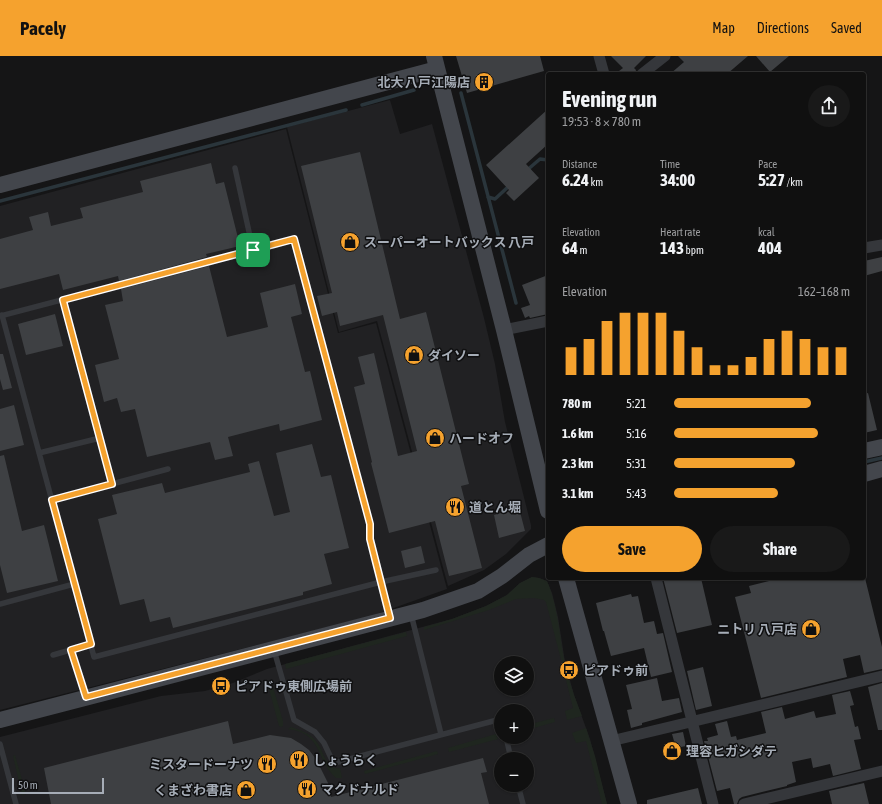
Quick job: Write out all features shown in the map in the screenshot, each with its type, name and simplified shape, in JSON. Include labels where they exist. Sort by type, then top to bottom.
[{"type":"street","points":[[599,56],[603,72]]},
{"type":"street","points":[[645,72],[665,56]]},
{"type":"street","points":[[0,185],[435,63],[504,330],[546,503]]},
{"type":"street","points":[[866,248],[882,245]]},
{"type":"street","points":[[504,330],[546,321]]},
{"type":"street","points":[[866,451],[882,447]]},
{"type":"street","points":[[866,474],[882,470]]},
{"type":"street","points":[[0,720],[410,613],[478,591],[502,576],[529,555],[546,547]]},
{"type":"street","points":[[567,580],[629,804]]},
{"type":"street","points":[[657,580],[713,804]]},
{"type":"street","points":[[611,740],[882,676]]},
{"type":"street","points":[[744,804],[882,771]]},
{"type":"lane","points":[[235,168],[253,250]]},
{"type":"lane","points":[[390,618],[381,582],[370,539],[370,524],[294,239],[1,316],[94,656],[381,582],[436,570]]},
{"type":"lane","points":[[63,300],[112,484]]},
{"type":"lane","points":[[39,453],[100,438]]},
{"type":"lane","points":[[52,500],[168,469]]},
{"type":"lane","points":[[0,604],[74,584]]},
{"type":"lane","points":[[410,613],[441,734]]},
{"type":"lane","points":[[53,655],[91,644]]},
{"type":"lane","points":[[274,649],[294,720],[315,732],[324,743],[332,760],[338,762],[494,721]]},
{"type":"lane","points":[[71,650],[86,697]]},
{"type":"lane","points":[[0,744],[16,804]]},
{"type":"lane","points":[[520,792],[523,804]]},
{"type":"shaded area","points":[[390,100],[400,134],[432,124],[484,318],[495,364],[505,422],[531,525],[531,529],[506,554],[484,570],[448,586],[377,321],[339,332],[287,127]]},
{"type":"shaded area","points":[[286,129],[338,333],[376,323],[447,589],[371,616],[0,710],[0,206]]},
{"type":"shaded area","points":[[532,577],[547,581],[552,593],[558,617],[565,662],[574,695],[590,739],[607,804],[0,804],[0,737],[161,696],[205,691],[233,683],[267,669],[452,619],[486,606],[507,595],[520,583]]},
{"type":"shaded area","points":[[532,577],[547,581],[557,615],[567,671],[564,671],[546,602],[544,600],[534,598],[516,599],[489,610],[424,630],[424,627],[452,619],[486,606],[507,595],[520,583]]},
{"type":"shaded area","points":[[406,632],[407,636],[286,669],[285,664]]},
{"type":"shaded area","points":[[565,676],[568,676],[582,716],[567,720],[565,711],[573,708]]},
{"type":"shaded area","points":[[273,687],[283,721],[283,726],[281,727],[279,726],[269,689]]},
{"type":"shaded area","points":[[554,718],[555,722],[534,728],[534,723]]},
{"type":"shaded area","points":[[291,727],[304,732],[316,741],[328,763],[335,768],[340,768],[342,778],[336,778],[330,771],[318,749],[307,736],[288,729]]},
{"type":"shaded area","points":[[586,728],[595,756],[607,804],[602,804],[586,741],[576,743],[572,733]]},
{"type":"shaded area","points":[[494,735],[494,740],[449,752],[448,748]]},
{"type":"shaded area","points":[[437,751],[438,754],[365,774],[364,771]]},
{"type":"shaded area","points":[[15,755],[26,794],[22,795],[13,756]]},
{"type":"building","name":"北大 八戸江陽店","points":[[456,56],[540,56],[544,71],[467,93]]},
{"type":"building","points":[[611,56],[646,56],[634,68],[636,72],[618,72],[623,68]]},
{"type":"building","points":[[678,56],[748,56],[729,72],[672,72],[684,62]]},
{"type":"building","points":[[756,56],[789,56],[770,72]]},
{"type":"building","points":[[546,111],[546,146],[526,164],[539,178],[514,201],[506,193],[509,190],[486,165]]},
{"type":"building","points":[[360,152],[400,319],[426,312],[469,484],[461,486],[482,568],[449,576],[435,521],[389,533],[354,387],[365,384],[358,357],[374,353],[398,456],[417,451],[383,315],[340,326],[337,312],[322,316],[317,296],[332,293],[301,166]]},
{"type":"building","points":[[211,163],[216,184],[224,182],[240,246],[206,254],[207,257],[119,281],[118,276],[63,290],[59,274],[0,289],[0,239],[33,230],[29,217],[48,212],[51,226],[83,218],[80,208],[143,192],[140,181]]},
{"type":"building","points":[[882,257],[882,271],[866,275],[866,261]]},
{"type":"building","points":[[209,266],[227,337],[268,327],[260,293],[295,284],[302,314],[291,317],[305,372],[310,371],[322,420],[280,431],[279,424],[228,437],[233,456],[215,460],[210,442],[147,457],[135,409],[121,412],[117,398],[104,402],[95,365],[119,359],[105,305],[123,301],[121,289]]},
{"type":"building","points":[[546,276],[546,314],[530,318],[529,316],[525,318],[521,308],[530,305],[522,285]]},
{"type":"building","points":[[55,314],[63,346],[26,355],[18,324]]},
{"type":"building","points":[[0,354],[3,354],[12,388],[3,390],[0,379]]},
{"type":"building","points":[[868,393],[877,430],[866,433],[866,394]]},
{"type":"building","points":[[14,405],[24,445],[0,451],[0,409]]},
{"type":"building","points":[[312,444],[321,477],[331,475],[349,548],[324,554],[332,584],[303,592],[303,595],[173,628],[170,617],[150,622],[144,599],[120,605],[98,519],[117,514],[112,495],[162,483],[165,493],[250,472],[248,464],[259,461],[274,516],[290,512],[276,453]]},
{"type":"building","points":[[4,455],[22,531],[44,525],[58,581],[7,593],[0,565],[0,456]]},
{"type":"building","points":[[519,508],[525,531],[499,538],[494,515]]},
{"type":"building","points":[[421,546],[425,563],[405,568],[401,551]]},
{"type":"building","points":[[664,580],[701,580],[712,625],[677,633]]},
{"type":"building","points":[[773,580],[865,580],[882,647],[882,669],[864,673],[860,655],[843,659],[847,677],[761,698],[735,597],[751,593],[749,586]]},
{"type":"building","points":[[631,594],[632,597],[638,596],[644,623],[654,621],[657,634],[663,633],[672,672],[651,677],[644,648],[611,656],[596,603]]},
{"type":"building","points":[[703,667],[712,706],[696,710],[687,671]]},
{"type":"building","points":[[657,678],[662,701],[679,698],[682,712],[642,723],[642,725],[631,728],[627,710],[632,709],[626,685]]},
{"type":"building","points":[[882,683],[882,730],[878,730],[868,687]]},
{"type":"building","points":[[850,691],[854,705],[850,706],[855,727],[858,726],[861,739],[854,740],[861,769],[833,776],[830,764],[813,768],[811,758],[792,762],[796,782],[787,786],[742,797],[739,799],[737,804],[734,804],[730,788],[717,791],[704,741],[708,741],[707,738],[718,735],[715,724],[727,721],[731,737],[736,736],[737,740],[766,733],[761,712],[782,707],[785,719],[814,711],[816,718],[836,714],[832,695]]},
{"type":"building","points":[[228,721],[233,744],[270,735],[291,738],[301,744],[309,750],[316,759],[328,783],[331,797],[483,758],[487,772],[481,773],[489,804],[51,804],[44,768]]},
{"type":"building","points":[[683,732],[686,746],[676,748],[672,734]]},
{"type":"building","points":[[864,783],[869,804],[832,804],[829,791]]},
{"type":"building","points":[[698,788],[702,804],[647,804],[647,800]]},
{"type":"waterway","points":[[362,105],[414,90]]},
{"type":"waterway","points":[[461,93],[516,303]]},
{"type":"waterway","points":[[0,201],[346,110]]},
{"type":"waterway","points":[[526,171],[540,159],[546,160]]},
{"type":"waterway","points":[[488,197],[495,199],[509,186]]},
{"type":"waterway","points":[[866,462],[882,458]]},
{"type":"place","name":"北大 八戸江陽店","points":[[484,82]]},
{"type":"place","name":"スーパーオートバックス 八戸","points":[[350,242]]},
{"type":"place","name":"ダイソー","points":[[414,355]]},
{"type":"place","name":"ハードオフ","points":[[435,438]]},
{"type":"place","name":"道とん堀","points":[[455,507]]},
{"type":"place","name":"ニトリ 八戸店","points":[[811,629]]},
{"type":"place","name":"ピアドゥ前","points":[[569,670]]},
{"type":"place","name":"ピアドゥ東側広場前","points":[[221,686]]},
{"type":"place","name":"理容ヒガシダテ","points":[[672,751]]},
{"type":"place","name":"しょうらく","points":[[299,760]]},
{"type":"place","name":"ミスタードーナツ","points":[[267,764]]},
{"type":"place","name":"マクドナルド","points":[[307,789]]},
{"type":"place","name":"くまざわ書店","points":[[246,790]]},
{"type":"route","points":[[294,239],[370,524],[370,539],[390,618],[86,697],[71,650],[91,644],[52,500],[112,484],[63,300],[253,250],[294,239]]}]
